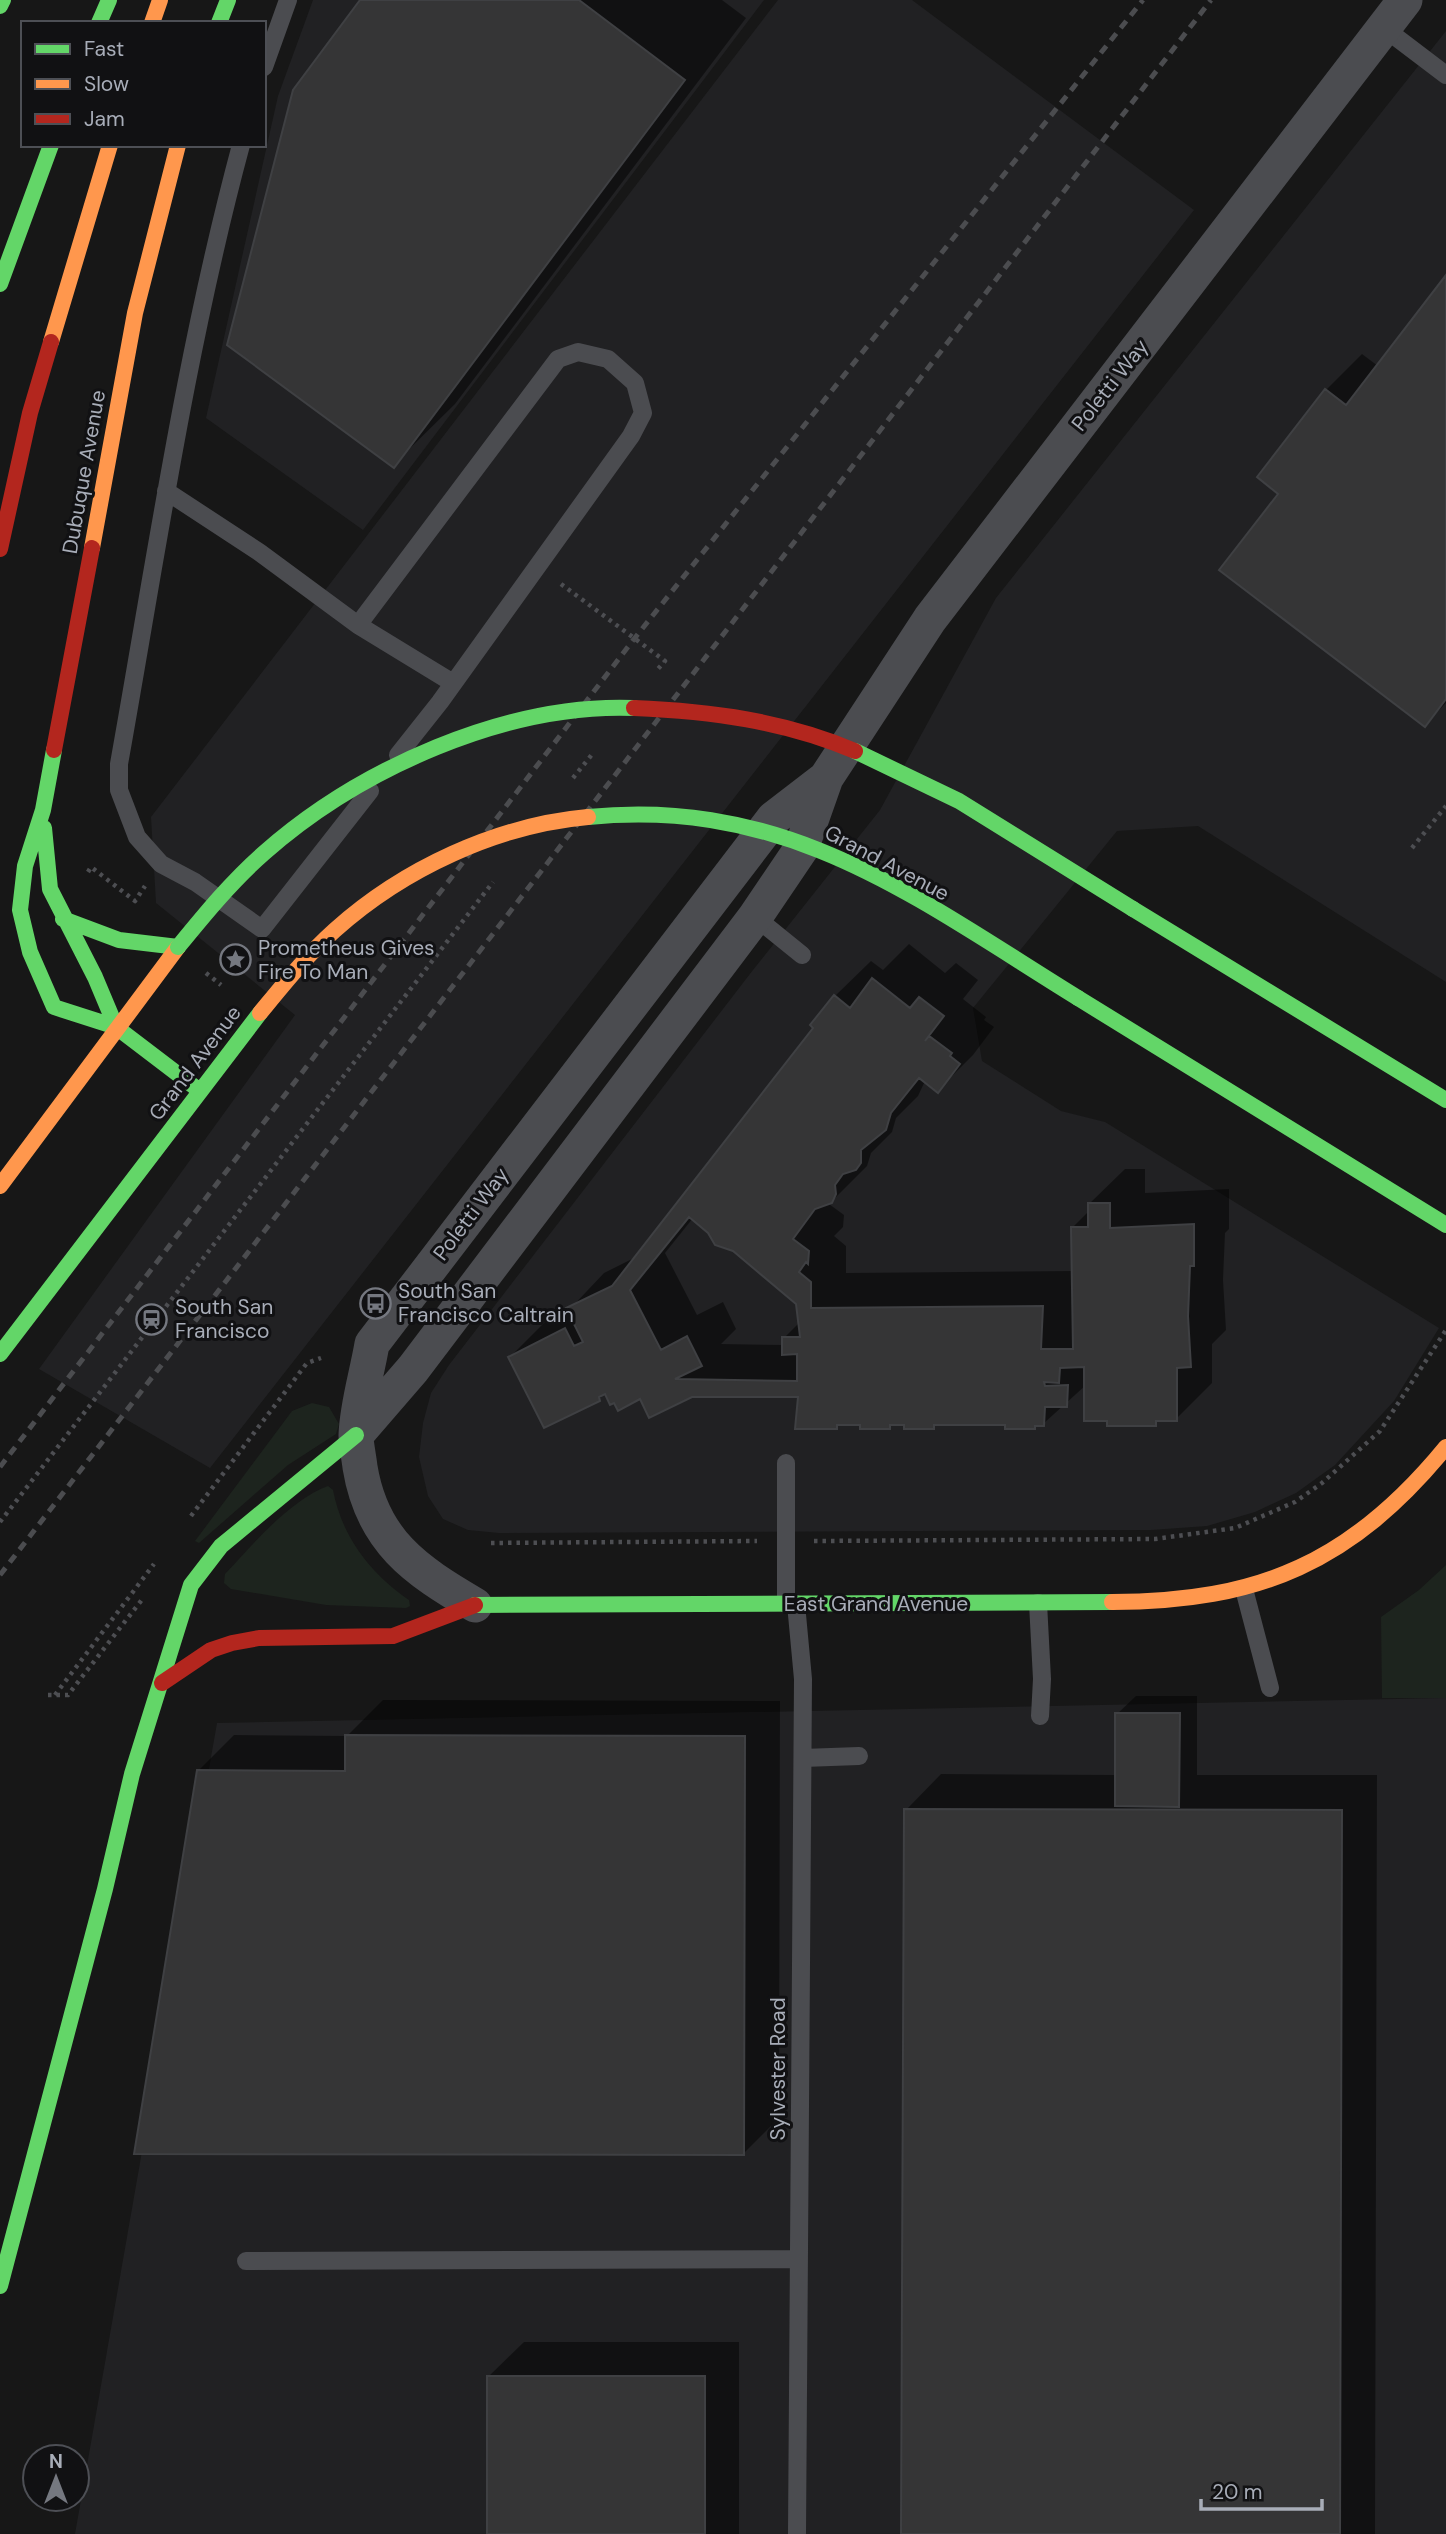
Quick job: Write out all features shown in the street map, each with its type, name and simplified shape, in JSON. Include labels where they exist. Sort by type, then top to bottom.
[{"type":"main road","points":[[0,6],[3,0]]},
{"type":"main road","points":[[100,21],[109,0]]},
{"type":"main road","points":[[153,21],[160,0]]},
{"type":"main road","points":[[220,21],[228,0]]},
{"type":"main road","points":[[0,284],[50,147]]},
{"type":"main road","points":[[0,549],[34,400],[109,147]]},
{"type":"main road","name":"Dubuque Avenue","points":[[177,147],[135,313],[43,810],[24,862],[18,898],[28,950],[54,1007],[116,1027],[200,1091]]},
{"type":"main road","points":[[0,1186],[178,947],[239,877],[276,843],[359,783],[403,759],[452,739],[501,724],[559,713],[645,707],[747,718],[850,748],[947,796],[1446,1100]]},
{"type":"main road","name":"Dubuque Avenue","points":[[43,810],[50,889],[95,977],[116,1027]]},
{"type":"main road","name":"Grand Avenue","points":[[0,1354],[260,1013],[313,950],[344,921],[413,873],[448,853],[487,838],[551,820],[644,811],[726,820],[811,845],[895,887],[1446,1225]]},
{"type":"main road","points":[[63,919],[92,935],[117,942],[178,947]]},
{"type":"main road","points":[[0,2286],[105,1889],[132,1774],[191,1585],[221,1546],[356,1435]]},
{"type":"main road","name":"East Grand Avenue","points":[[475,1605],[1149,1602],[1244,1589],[1286,1574],[1340,1546],[1378,1520],[1410,1490],[1446,1447]]},
{"type":"main road","points":[[162,1683],[211,1650],[232,1643],[259,1638],[393,1636],[475,1605]]},
{"type":"street","name":"Poletti Way","points":[[356,1435],[413,1368],[755,917],[801,849],[826,778],[930,619],[1405,0]]},
{"type":"street","name":"Poletti Way","points":[[356,1435],[372,1345],[774,818],[826,778]]},
{"type":"street","points":[[356,1435],[363,1487],[372,1513],[394,1548],[426,1576],[475,1605]]},
{"type":"lane","points":[[266,61],[288,0]]},
{"type":"lane","points":[[1384,28],[1446,75]]},
{"type":"lane","points":[[241,147],[194,337],[119,764],[120,790],[126,815],[137,837],[162,864],[195,882],[262,929],[453,684],[631,436],[643,414],[635,383],[608,359],[578,352],[558,359],[358,625]]},
{"type":"lane","points":[[166,491],[259,552],[358,625],[453,684]]},
{"type":"lane","points":[[755,917],[802,955]]},
{"type":"lane","name":"Sylvester Road","points":[[786,1463],[786,1541],[791,1604],[803,1679],[797,2534]]},
{"type":"lane","points":[[1244,1589],[1270,1688]]},
{"type":"lane","points":[[1038,1603],[1040,1716]]},
{"type":"lane","points":[[803,1758],[859,1756]]},
{"type":"lane","points":[[246,2262],[799,2259]]},
{"type":"path","points":[[537,566],[665,661],[651,678]]},
{"type":"path","points":[[566,787],[600,743]]},
{"type":"path","points":[[1412,848],[1446,806]]},
{"type":"path","points":[[94,870],[135,901]]},
{"type":"path","points":[[0,1522],[499,875]]},
{"type":"path","points":[[205,972],[222,985]]},
{"type":"path","points":[[491,1543],[1155,1539],[1235,1528],[1295,1502],[1322,1483],[1380,1431],[1446,1330]]},
{"type":"path","points":[[48,1695],[68,1695],[150,1588]]},
{"type":"shaded area","points":[[313,0],[764,0],[363,530],[206,418],[278,96]]},
{"type":"shaded area","points":[[778,0],[912,0],[1194,210],[210,1468],[39,1369],[295,1015],[156,903],[151,817]]},
{"type":"shaded area","points":[[1446,31],[1446,982],[1198,826],[1117,831],[973,1008],[982,1061],[1061,1111],[1105,1122],[1439,1328],[1394,1401],[1335,1465],[1296,1493],[1255,1512],[1207,1526],[1151,1530],[499,1533],[468,1530],[443,1519],[428,1496],[419,1457],[423,1423],[431,1393],[449,1365],[753,970],[880,810],[996,598]]},
{"type":"shaded area","points":[[312,1403],[329,1407],[339,1424],[336,1434],[288,1465],[199,1543],[195,1541],[292,1411]]},
{"type":"shaded area","points":[[328,1486],[333,1490],[343,1523],[360,1553],[382,1578],[409,1600],[410,1606],[326,1605],[231,1589],[224,1583],[225,1574],[272,1524],[300,1502]]},
{"type":"shaded area","points":[[1446,1565],[1446,1698],[1382,1698],[1381,1617],[1419,1590]]},
{"type":"shaded area","points":[[1446,1698],[1446,2534],[75,2534],[79,2513],[91,2513],[91,2443],[217,1723]]},
{"type":"building","points":[[360,0],[579,0],[685,80],[394,468],[227,345],[293,90]]},
{"type":"building","points":[[1446,275],[1446,699],[1425,727],[1219,570],[1278,494],[1257,477],[1325,389],[1346,405]]},
{"type":"building","points":[[872,978],[910,1008],[919,997],[944,1016],[925,1041],[929,1036],[952,1053],[950,1056],[960,1064],[938,1093],[919,1078],[891,1113],[886,1130],[861,1150],[861,1163],[856,1170],[843,1174],[835,1185],[836,1194],[832,1203],[815,1209],[793,1239],[809,1251],[808,1264],[806,1262],[799,1272],[811,1282],[811,1308],[1043,1306],[1041,1349],[1073,1349],[1071,1227],[1088,1227],[1088,1203],[1110,1203],[1110,1228],[1194,1224],[1194,1266],[1190,1266],[1188,1316],[1191,1367],[1177,1368],[1177,1421],[1156,1421],[1156,1426],[1107,1426],[1107,1421],[1084,1421],[1084,1367],[1060,1368],[1059,1383],[1044,1382],[1045,1386],[1068,1385],[1067,1407],[1045,1407],[1044,1426],[1035,1426],[1035,1429],[1005,1429],[1005,1425],[934,1425],[934,1429],[904,1429],[904,1425],[890,1425],[890,1429],[860,1429],[860,1425],[837,1425],[837,1429],[795,1429],[798,1397],[692,1397],[649,1418],[640,1399],[618,1411],[614,1403],[610,1405],[605,1394],[599,1397],[600,1401],[544,1428],[508,1357],[565,1328],[574,1346],[583,1342],[566,1308],[612,1286],[813,1028],[810,1025],[834,995],[850,1008]],"holes":[[[689,1217],[708,1233],[715,1245],[733,1251],[796,1304],[800,1337],[782,1337],[782,1355],[797,1354],[797,1381],[675,1379],[702,1366],[687,1336],[661,1350],[630,1290]]]},
{"type":"building","points":[[1115,1713],[1180,1713],[1179,1807],[1115,1806]]},
{"type":"building","points":[[345,1735],[745,1736],[744,2155],[134,2154],[197,1770],[345,1771]]},
{"type":"building","points":[[904,1809],[1342,1810],[1340,2534],[901,2534]]},
{"type":"building","points":[[487,2376],[705,2376],[705,2534],[487,2534]]},
{"type":"railway","points":[[0,1467],[634,639],[1143,0]]},
{"type":"railway","points":[[0,1575],[1211,0]]},
{"type":"traffic: fast","points":[[0,6],[3,0]]},
{"type":"traffic: fast","points":[[100,21],[109,0]]},
{"type":"traffic: fast","points":[[220,21],[228,0]]},
{"type":"traffic: fast","points":[[0,284],[50,147]]},
{"type":"traffic: fast","points":[[178,947],[230,886],[264,853],[302,822],[389,769],[437,747],[536,717],[585,709],[634,708]]},
{"type":"traffic: fast","points":[[54,750],[43,810],[25,866],[20,910],[30,952],[54,1007],[116,1027],[200,1091]]},
{"type":"traffic: fast","points":[[855,751],[959,801],[1133,909]]},
{"type":"traffic: fast","points":[[588,817],[660,815],[727,823],[789,839],[848,862],[905,892],[1078,998]]},
{"type":"traffic: fast","points":[[44,828],[50,889],[95,977],[116,1027]]},
{"type":"traffic: fast","points":[[1133,909],[1446,1100]]},
{"type":"traffic: fast","points":[[63,919],[119,940],[178,947]]},
{"type":"traffic: fast","points":[[1078,998],[1446,1225]]},
{"type":"traffic: fast","points":[[0,1354],[260,1013]]},
{"type":"traffic: fast","points":[[0,2286],[105,1889],[132,1774],[191,1585],[221,1546],[356,1435]]},
{"type":"traffic: fast","points":[[475,1605],[1112,1602]]},
{"type":"traffic: slow","points":[[153,21],[160,0]]},
{"type":"traffic: slow","points":[[51,342],[109,147]]},
{"type":"traffic: slow","points":[[92,548],[135,313],[177,147]]},
{"type":"traffic: slow","points":[[260,1013],[296,970],[335,930],[390,888],[421,870],[486,840],[520,829],[588,817]]},
{"type":"traffic: slow","points":[[0,1186],[178,947]]},
{"type":"traffic: slow","points":[[1112,1602],[1165,1600],[1213,1594],[1257,1583],[1299,1568],[1338,1547],[1375,1520],[1411,1487],[1446,1447]]},
{"type":"traffic: jam","points":[[0,549],[30,413],[51,342]]},
{"type":"traffic: jam","points":[[54,750],[92,548]]},
{"type":"traffic: jam","points":[[634,708],[747,719],[802,732],[855,751]]},
{"type":"traffic: jam","points":[[162,1683],[211,1650],[232,1643],[259,1638],[393,1636],[475,1605]]},
{"type":"place","name":"Prometheus Gives Fire To Man","points":[[235,960]]},
{"type":"place","name":"South San Francisco Caltrain","points":[[375,1303]]},
{"type":"place","name":"South San Francisco","points":[[152,1319]]}]
